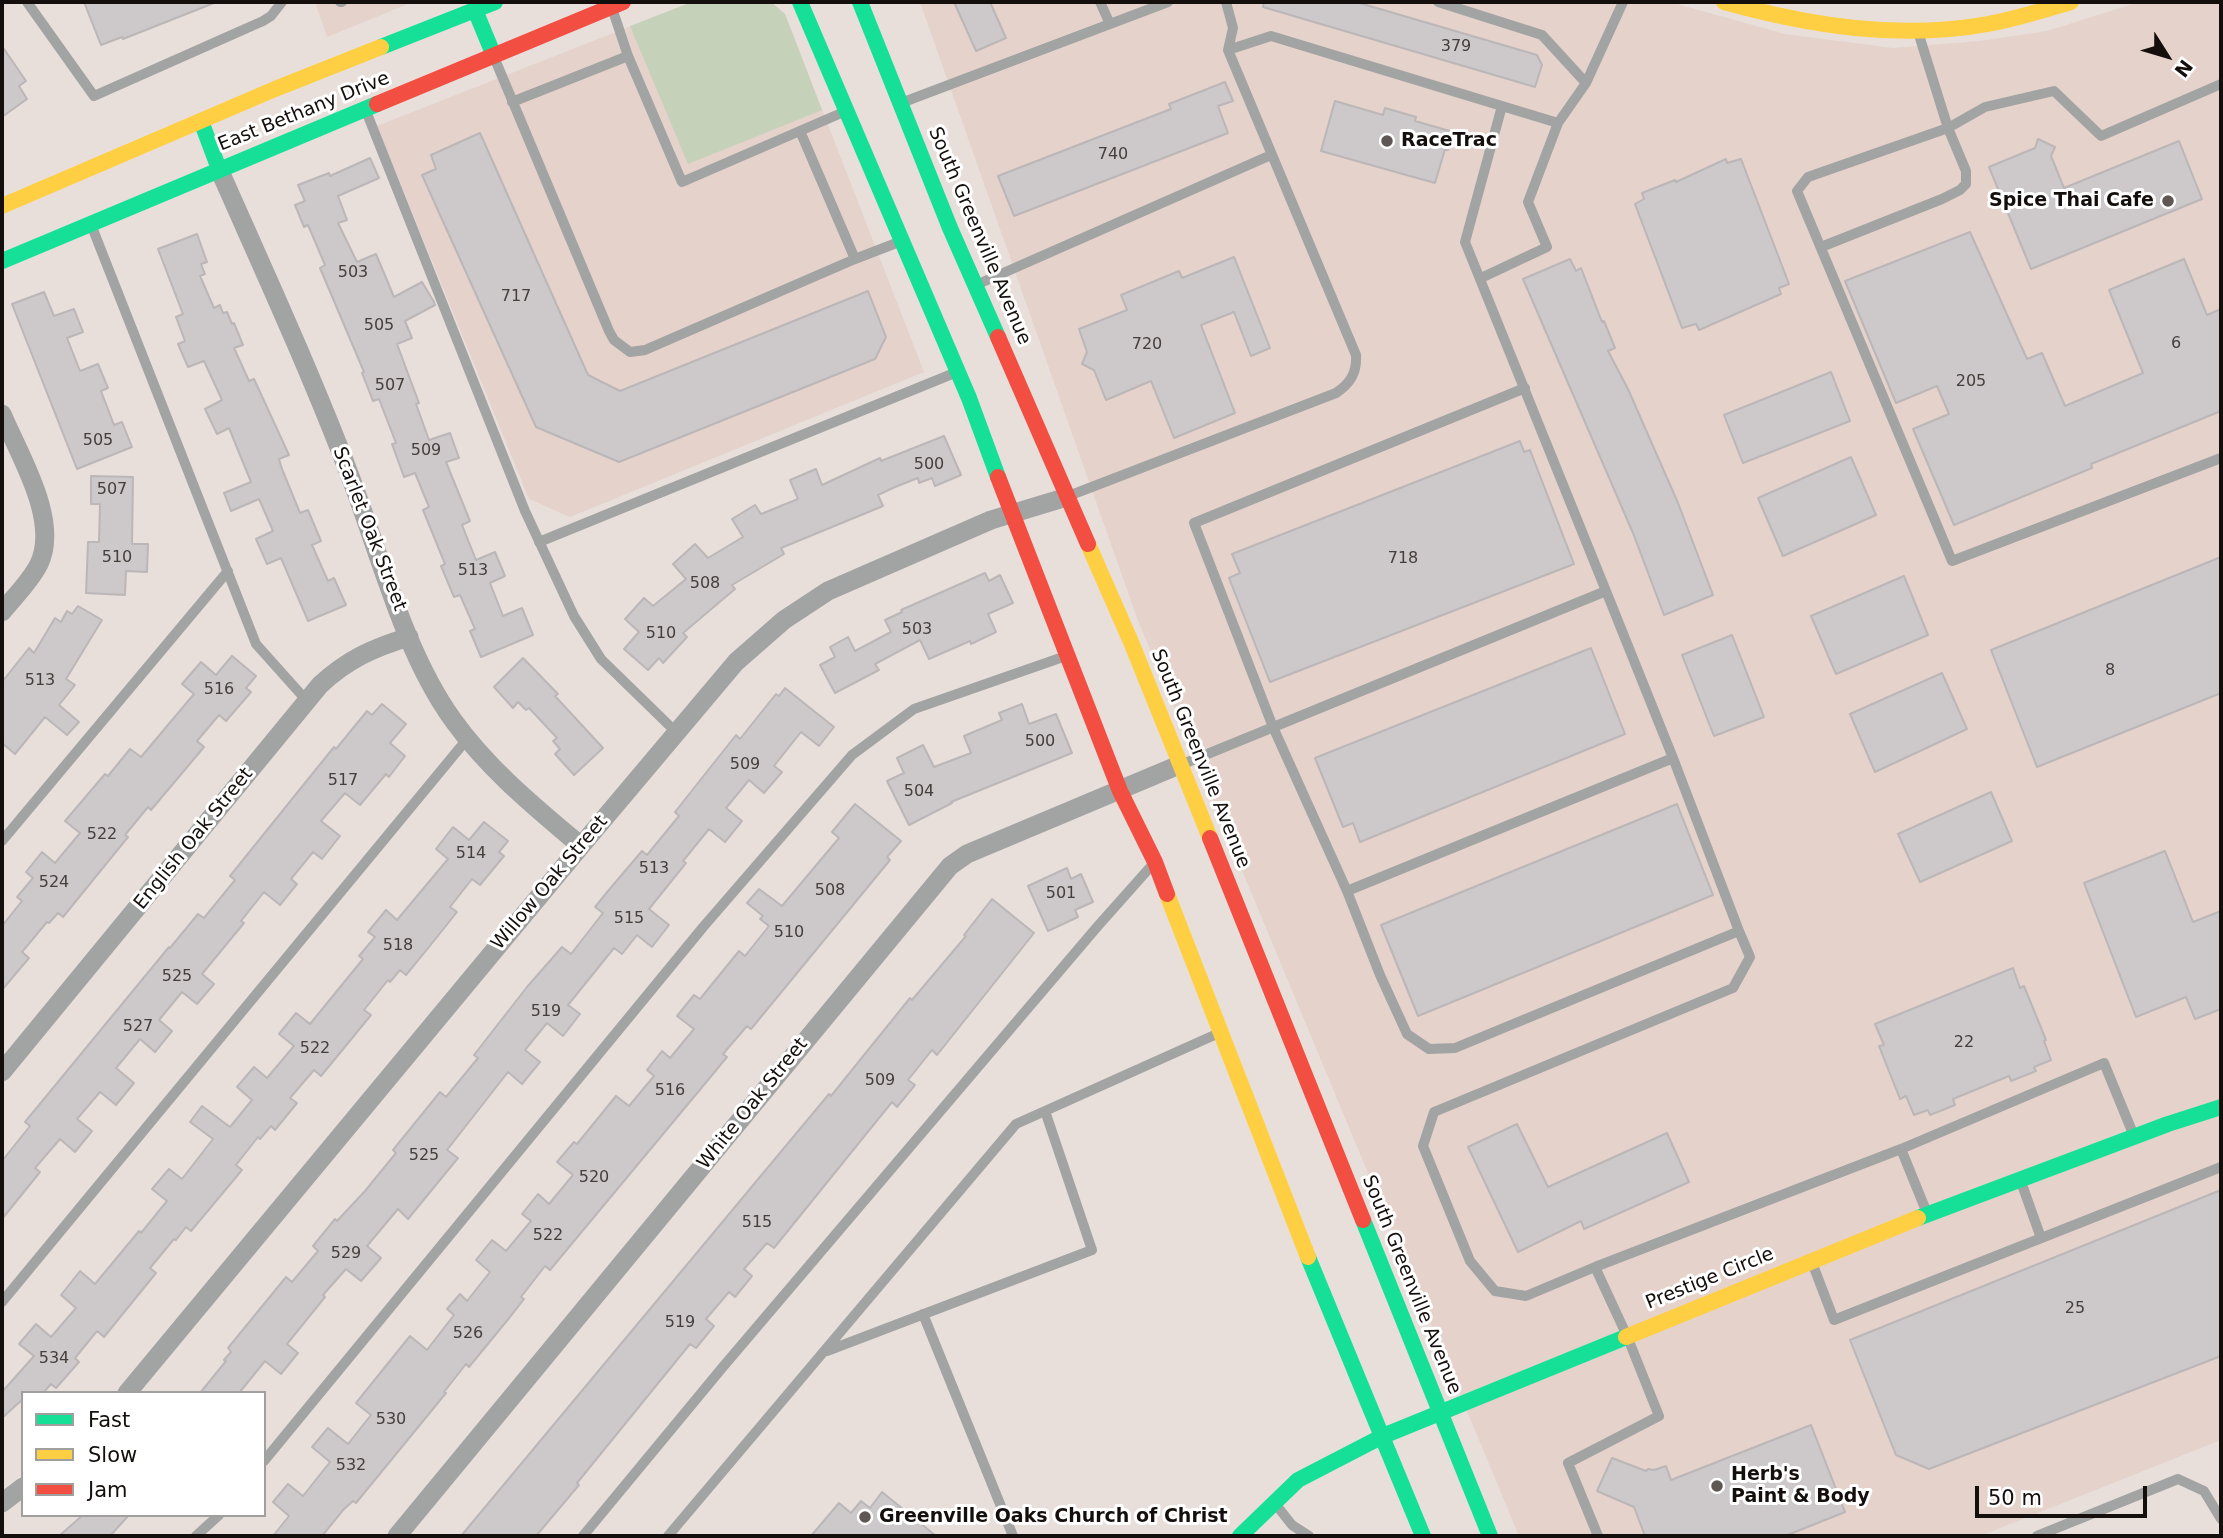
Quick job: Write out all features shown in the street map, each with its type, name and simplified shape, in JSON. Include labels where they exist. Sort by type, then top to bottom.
[{"type":"main road","name":"East Bethany Drive","points":[[2,206],[474,6],[495,2]]},
{"type":"main road","points":[[800,2],[958,372],[1120,791],[1155,862],[1286,1203],[1423,1536]]},
{"type":"main road","name":"South Greenville Avenue","points":[[860,2],[950,228],[1130,642],[1490,1536]]},
{"type":"main road","points":[[1724,2],[1778,18],[1837,28],[1898,33],[1979,26],[2071,2]]},
{"type":"main road","name":"East Bethany Drive","points":[[2,261],[617,4]]},
{"type":"main road","points":[[474,6],[494,56]]},
{"type":"main road","points":[[880,10],[888,73]]},
{"type":"main road","points":[[201,121],[219,169]]},
{"type":"main road","name":"Prestige Circle","points":[[1240,1536],[1298,1480],[1383,1436],[1927,1213],[2134,1136],[2221,1108]]},
{"type":"street","name":"Scarlet Oak Street","points":[[219,169],[350,475],[409,637],[432,688],[468,738],[507,783],[580,846]]},
{"type":"street","points":[[2,414],[43,510],[45,547],[38,565],[2,612]]},
{"type":"street","name":"Willow Oak Street","points":[[129,1391],[580,846],[737,662],[784,620],[828,591],[990,520],[1067,497]]},
{"type":"street","name":"English Oak Street","points":[[2,1072],[307,701],[339,667],[361,654],[409,637]]},
{"type":"street","name":"White Oak Street","points":[[397,1536],[950,866],[967,854],[1179,765]]},
{"type":"street","points":[[2,1503],[21,1489]]},
{"type":"lane","points":[[27,2],[93,96],[263,21],[271,16],[282,2]]},
{"type":"lane","points":[[1100,2],[1110,24]]},
{"type":"lane","points":[[901,103],[1168,2]]},
{"type":"lane","points":[[1067,497],[1336,393],[1348,386],[1357,368],[1356,355],[1228,50],[1233,28],[1226,2]]},
{"type":"lane","points":[[1438,2],[1542,35],[1586,83]]},
{"type":"lane","points":[[1481,278],[1547,247],[1528,202],[1558,122],[1586,83],[1623,2]]},
{"type":"lane","points":[[617,4],[628,56],[682,182],[846,111]]},
{"type":"lane","points":[[1821,247],[1960,190],[1966,184],[1966,171],[1948,128],[1917,32]]},
{"type":"lane","points":[[1228,50],[1271,36],[1558,122]]},
{"type":"lane","points":[[494,56],[609,331],[614,340],[630,352],[645,350],[903,241]]},
{"type":"lane","points":[[512,102],[628,56]]},
{"type":"lane","points":[[2221,84],[2101,136],[2054,91],[1985,107],[1948,128],[1808,177],[1797,191],[1952,561],[2221,457]]},
{"type":"lane","points":[[1503,106],[1465,242],[1673,758],[1750,957],[1733,988],[1434,1112],[1423,1146],[1470,1261],[1495,1290],[1526,1296],[1901,1149],[2104,1063],[2134,1136]]},
{"type":"lane","points":[[365,110],[539,542],[574,616],[601,659],[677,733]]},
{"type":"lane","points":[[800,131],[855,259]]},
{"type":"lane","points":[[976,285],[1271,155]]},
{"type":"lane","points":[[90,224],[256,644],[307,701]]},
{"type":"lane","points":[[539,542],[958,372]]},
{"type":"lane","points":[[1525,388],[1194,523],[1273,727],[1347,891],[1406,1034],[1429,1049],[1455,1048],[1739,931]]},
{"type":"lane","points":[[2,841],[228,571]]},
{"type":"lane","points":[[1179,765],[1606,591]]},
{"type":"lane","points":[[266,1459],[704,926],[852,755],[914,709],[1067,656]]},
{"type":"lane","points":[[2,1302],[468,738]]},
{"type":"lane","points":[[1347,891],[1673,758]]},
{"type":"lane","points":[[583,1536],[722,1368],[1155,862]]},
{"type":"lane","points":[[668,1536],[1016,1124],[1221,1033]]},
{"type":"lane","points":[[823,1352],[1092,1250],[1045,1111]]},
{"type":"lane","points":[[1901,1149],[1927,1213]]},
{"type":"lane","points":[[1811,1261],[1834,1320],[2221,1167]]},
{"type":"lane","points":[[2019,1178],[2041,1238]]},
{"type":"lane","points":[[1595,1267],[1627,1336],[1659,1416],[1567,1463],[1598,1536]]},
{"type":"lane","points":[[923,1314],[1013,1536]]},
{"type":"lane","points":[[2037,1536],[2178,1479],[2204,1491],[2221,1519]]},
{"type":"lane","points":[[1274,1503],[1292,1525],[1309,1536]]},
{"type":"lane","points":[[197,1536],[217,1517]]},
{"type":"shaded area","points":[[315,2],[413,2],[327,37]]},
{"type":"shaded area","points":[[692,2],[771,2],[785,14],[924,372],[570,517],[529,499],[377,126]]},
{"type":"shaded area","points":[[920,2],[1670,2],[1785,34],[1893,48],[1980,41],[2047,31],[2139,2],[2221,2],[2221,1440],[1980,1536],[1519,1536],[1137,618]]},
{"type":"green space","points":[[692,2],[771,2],[785,14],[822,110],[688,164],[630,26]]},
{"type":"building","points":[[84,2],[214,2],[214,3],[101,45]]},
{"type":"building","points":[[954,2],[990,2],[1006,38],[976,51]]},
{"type":"building","name":"RaceTrac","points":[[1264,2],[1356,2],[1537,55],[1542,65],[1535,87],[1263,7]]},
{"type":"building","points":[[2,46],[26,81],[19,86],[27,99],[2,117]]},
{"type":"building","points":[[1225,82],[1233,101],[1218,106],[1228,133],[1014,216],[998,176],[1171,109],[1169,104]]},
{"type":"building","name":"RaceTrac","points":[[1335,101],[1383,115],[1385,108],[1416,117],[1415,121],[1453,132],[1435,183],[1321,151]]},
{"type":"building","points":[[480,133],[588,375],[620,391],[868,291],[886,337],[875,359],[619,462],[536,427],[422,175],[436,169],[431,155]]},
{"type":"building","points":[[2038,139],[2055,147],[2051,156],[2064,188],[2179,141],[2202,199],[2031,269],[1989,167],[2035,148]]},
{"type":"building","points":[[370,158],[379,178],[338,196],[347,220],[338,223],[357,262],[376,254],[394,297],[422,282],[434,302],[435,305],[405,321],[412,338],[397,344],[419,403],[416,404],[429,440],[450,433],[459,458],[446,462],[470,521],[462,525],[476,560],[495,552],[505,576],[490,583],[503,616],[522,608],[533,635],[481,657],[470,631],[475,629],[460,595],[454,597],[441,566],[445,564],[423,510],[429,507],[415,473],[404,477],[392,444],[396,443],[379,399],[373,401],[362,373],[364,372],[320,268],[325,265],[308,225],[304,227],[295,205],[305,201],[298,185],[329,173],[330,176]]},
{"type":"building","points":[[1726,159],[1727,163],[1741,159],[1789,284],[1779,288],[1781,294],[1699,330],[1696,324],[1682,328],[1635,204],[1644,199],[1642,193],[1675,180],[1676,182]]},
{"type":"building","points":[[1970,232],[2027,359],[2042,353],[2065,406],[2143,373],[2109,290],[2184,259],[2207,315],[2221,309],[2221,411],[2091,464],[2092,468],[1954,525],[1913,429],[1949,414],[1937,386],[1896,403],[1845,281]]},
{"type":"building","points":[[197,234],[207,262],[201,264],[205,274],[200,276],[214,308],[220,305],[223,313],[227,312],[232,324],[234,323],[243,345],[234,348],[249,381],[254,379],[289,455],[279,459],[282,469],[300,513],[308,510],[321,541],[312,545],[328,581],[334,578],[346,605],[308,621],[281,558],[267,564],[256,539],[273,531],[259,499],[231,511],[224,493],[251,482],[229,428],[217,434],[205,409],[222,400],[204,361],[188,367],[178,344],[185,341],[176,317],[183,314],[158,249]]},
{"type":"building","points":[[1234,257],[1270,348],[1251,356],[1234,312],[1201,325],[1235,413],[1174,438],[1151,381],[1106,400],[1094,370],[1082,364],[1087,352],[1079,329],[1127,310],[1121,295],[1179,271],[1182,278]]},
{"type":"building","points":[[1570,259],[1576,271],[1581,268],[1602,322],[1604,321],[1615,348],[1608,351],[1628,389],[1678,503],[1713,595],[1664,615],[1633,533],[1523,279]]},
{"type":"building","points":[[44,292],[54,316],[74,309],[83,332],[67,338],[80,371],[98,364],[108,388],[101,391],[114,425],[122,422],[132,447],[77,469],[12,304]]},
{"type":"building","points":[[1831,372],[1850,421],[1743,463],[1724,415]]},
{"type":"building","points":[[944,436],[961,475],[935,486],[932,478],[919,483],[918,478],[895,487],[878,495],[883,506],[781,548],[784,554],[732,585],[735,589],[683,633],[687,637],[663,663],[659,658],[648,670],[624,649],[639,632],[625,619],[644,598],[653,606],[686,579],[673,564],[695,544],[708,558],[743,537],[732,519],[755,505],[761,514],[798,499],[790,480],[816,469],[822,485],[880,458],[881,461]]},
{"type":"building","points":[[1520,441],[1524,452],[1530,450],[1574,564],[1270,682],[1229,578],[1240,573],[1232,554]]},
{"type":"building","points":[[1851,457],[1876,515],[1783,556],[1758,498]]},
{"type":"building","points":[[91,476],[133,477],[132,544],[148,544],[147,572],[126,571],[125,595],[86,593],[88,542],[99,542],[100,504],[91,504]]},
{"type":"building","points":[[2221,557],[2221,693],[2037,767],[1991,650]]},
{"type":"building","points":[[985,573],[989,581],[1000,575],[1013,603],[988,614],[996,632],[929,659],[920,640],[875,664],[879,670],[835,693],[820,665],[835,657],[830,647],[848,637],[855,651],[891,632],[885,620],[902,612],[901,610]]},
{"type":"building","points":[[1904,576],[1928,635],[1836,674],[1811,616]]},
{"type":"building","points":[[78,606],[102,620],[66,679],[75,685],[59,705],[79,722],[67,735],[45,717],[15,754],[2,743],[2,682],[29,648],[34,653],[55,618],[61,622],[67,611],[72,614]]},
{"type":"building","points":[[1732,635],[1764,717],[1714,736],[1682,655]]},
{"type":"building","points":[[1591,648],[1625,734],[1360,842],[1353,823],[1343,827],[1315,758]]},
{"type":"building","points":[[232,656],[256,676],[246,688],[251,692],[226,721],[219,715],[197,741],[204,747],[151,810],[148,807],[125,835],[128,837],[63,917],[58,913],[47,922],[22,952],[29,958],[2,990],[2,926],[22,901],[17,897],[33,878],[26,872],[42,852],[55,863],[80,833],[65,821],[130,749],[141,757],[194,694],[182,684],[201,662],[216,675]]},
{"type":"building","points":[[523,658],[558,694],[555,696],[603,748],[574,775],[555,754],[560,749],[553,741],[557,738],[529,708],[526,710],[518,702],[513,708],[494,687]]},
{"type":"building","points":[[1942,673],[1967,729],[1875,772],[1850,714]]},
{"type":"building","points":[[785,688],[834,727],[819,746],[801,732],[774,766],[782,772],[764,793],[749,780],[726,808],[742,821],[725,842],[709,829],[649,909],[669,925],[652,947],[637,935],[622,954],[614,948],[568,1005],[580,1014],[563,1036],[547,1023],[525,1050],[540,1062],[522,1084],[508,1072],[447,1150],[458,1158],[408,1219],[398,1209],[367,1246],[381,1258],[361,1281],[346,1269],[323,1295],[325,1297],[287,1344],[298,1353],[281,1374],[265,1361],[241,1391],[202,1391],[226,1361],[224,1360],[231,1352],[228,1348],[286,1277],[292,1282],[318,1251],[313,1246],[335,1219],[337,1221],[365,1191],[396,1153],[393,1150],[440,1092],[446,1097],[478,1058],[474,1055],[527,987],[562,947],[571,954],[603,913],[595,907],[642,851],[647,855],[679,816],[675,812],[736,735],[740,739],[776,694],[779,696]]},
{"type":"building","points":[[382,704],[406,724],[390,743],[405,756],[389,777],[386,774],[360,805],[345,793],[321,821],[340,836],[322,859],[313,852],[291,879],[297,884],[280,905],[264,892],[241,921],[244,923],[202,974],[214,984],[197,1004],[182,992],[159,1020],[172,1031],[155,1052],[140,1039],[116,1068],[134,1083],[116,1105],[100,1092],[77,1119],[92,1131],[75,1152],[60,1139],[35,1168],[40,1172],[2,1219],[2,1161],[30,1126],[25,1122],[169,947],[198,914],[204,918],[235,880],[230,876],[334,747],[336,749],[367,711],[372,715]]},
{"type":"building","points":[[1022,704],[1029,724],[1056,714],[1072,753],[951,802],[909,825],[887,781],[904,773],[897,758],[923,745],[934,767],[971,753],[964,736],[1002,720],[999,713]]},
{"type":"building","points":[[1991,792],[2012,841],[1920,882],[1898,834]]},
{"type":"building","points":[[855,804],[901,841],[887,857],[890,860],[751,1029],[747,1026],[723,1054],[727,1057],[550,1270],[545,1266],[521,1297],[524,1299],[510,1317],[469,1367],[466,1364],[444,1392],[446,1393],[356,1503],[353,1501],[344,1509],[322,1536],[273,1536],[289,1516],[273,1502],[288,1484],[303,1496],[330,1462],[312,1447],[328,1428],[348,1444],[371,1415],[356,1403],[410,1336],[427,1350],[454,1315],[447,1309],[460,1294],[467,1301],[490,1272],[476,1260],[492,1240],[506,1251],[531,1221],[522,1214],[538,1194],[549,1204],[573,1175],[557,1162],[574,1142],[577,1144],[616,1096],[629,1106],[654,1076],[647,1070],[662,1051],[670,1058],[694,1029],[677,1016],[694,995],[700,999],[739,951],[745,956],[769,926],[760,919],[763,916],[747,903],[759,889],[782,906],[839,838],[832,832]]},
{"type":"building","points":[[1677,804],[1713,895],[1418,1016],[1381,925]]},
{"type":"building","points":[[484,822],[508,841],[499,852],[504,856],[480,885],[472,879],[450,907],[457,912],[406,975],[400,970],[390,982],[388,980],[364,1010],[371,1015],[321,1076],[314,1070],[290,1098],[297,1103],[275,1130],[271,1126],[260,1139],[258,1137],[236,1165],[242,1170],[191,1231],[186,1227],[150,1268],[156,1273],[104,1337],[97,1331],[75,1358],[79,1362],[56,1388],[51,1384],[45,1391],[21,1391],[21,1401],[2,1418],[2,1392],[34,1356],[19,1344],[36,1324],[51,1337],[76,1308],[61,1295],[80,1271],[95,1284],[167,1201],[152,1189],[169,1169],[182,1179],[213,1139],[190,1122],[202,1106],[230,1127],[252,1100],[237,1087],[254,1067],[267,1078],[294,1046],[279,1034],[296,1013],[310,1024],[363,959],[359,956],[375,937],[368,932],[386,910],[397,920],[448,859],[436,849],[453,827],[469,840]]},
{"type":"building","points":[[2165,851],[2193,922],[2221,911],[2221,1009],[2195,1019],[2186,997],[2136,1017],[2084,883]]},
{"type":"building","points":[[1067,868],[1071,879],[1081,874],[1093,902],[1075,910],[1078,917],[1048,931],[1028,886]]},
{"type":"building","points":[[992,899],[1034,933],[937,1055],[932,1050],[908,1080],[915,1085],[897,1107],[892,1102],[774,1248],[767,1243],[744,1269],[752,1276],[735,1297],[729,1292],[706,1319],[714,1326],[696,1348],[690,1344],[536,1536],[461,1536],[829,1094],[831,1096],[910,998],[912,1000],[966,936],[964,935]]},
{"type":"building","points":[[2013,968],[2020,988],[2024,986],[2046,1040],[2044,1041],[2051,1060],[2034,1067],[2036,1071],[2011,1081],[2009,1076],[1953,1099],[1955,1105],[1930,1115],[1928,1110],[1914,1115],[1906,1096],[1900,1099],[1879,1046],[1884,1045],[1875,1024]]},
{"type":"building","points":[[1517,1124],[1548,1187],[1667,1133],[1689,1182],[1584,1229],[1581,1221],[1518,1252],[1468,1147]]},
{"type":"building","points":[[2221,1190],[2221,1356],[1929,1469],[1896,1455],[1850,1340]]},
{"type":"building","name":"Herb's Paint & Body","points":[[1811,1425],[1845,1512],[1785,1536],[1645,1536],[1634,1507],[1597,1491],[1612,1458],[1646,1471],[1666,1466],[1671,1480]]},
{"type":"building","name":"Greenville Oaks Church of Christ","points":[[882,1492],[936,1536],[811,1536],[839,1503],[851,1513],[861,1501],[870,1508]]},
{"type":"building","points":[[81,1517],[127,1517],[110,1536],[59,1536]]},
{"type":"traffic: fast","points":[[381,47],[495,2]]},
{"type":"traffic: fast","points":[[800,2],[969,398],[998,477]]},
{"type":"traffic: fast","points":[[860,2],[950,228],[998,337]]},
{"type":"traffic: fast","points":[[475,10],[494,56]]},
{"type":"traffic: fast","points":[[2,261],[377,104]]},
{"type":"traffic: fast","points":[[201,121],[219,169]]},
{"type":"traffic: fast","points":[[1918,1218],[2168,1124],[2221,1107]]},
{"type":"traffic: fast","points":[[1363,1220],[1490,1536]]},
{"type":"traffic: fast","points":[[1308,1257],[1423,1536]]},
{"type":"traffic: fast","points":[[1240,1536],[1298,1480],[1383,1436],[1626,1337]]},
{"type":"traffic: slow","points":[[1724,2],[1822,24],[1921,31],[1988,24],[2071,2]]},
{"type":"traffic: slow","points":[[2,206],[275,89],[381,47]]},
{"type":"traffic: slow","points":[[1088,544],[1131,642],[1210,838]]},
{"type":"traffic: slow","points":[[1167,894],[1308,1257]]},
{"type":"traffic: slow","points":[[1626,1337],[1918,1218]]},
{"type":"traffic: jam","points":[[377,104],[623,2]]},
{"type":"traffic: jam","points":[[998,337],[1088,544]]},
{"type":"traffic: jam","points":[[998,477],[1120,791],[1155,862],[1167,894]]},
{"type":"traffic: jam","points":[[1210,838],[1363,1220]]},
{"type":"place","name":"RaceTrac","points":[[1387,141]]},
{"type":"place","name":"Spice Thai Cafe","points":[[2168,201]]},
{"type":"place","name":"Herb's Paint & Body","points":[[1717,1486]]},
{"type":"place","name":"Greenville Oaks Church of Christ","points":[[865,1517]]}]
